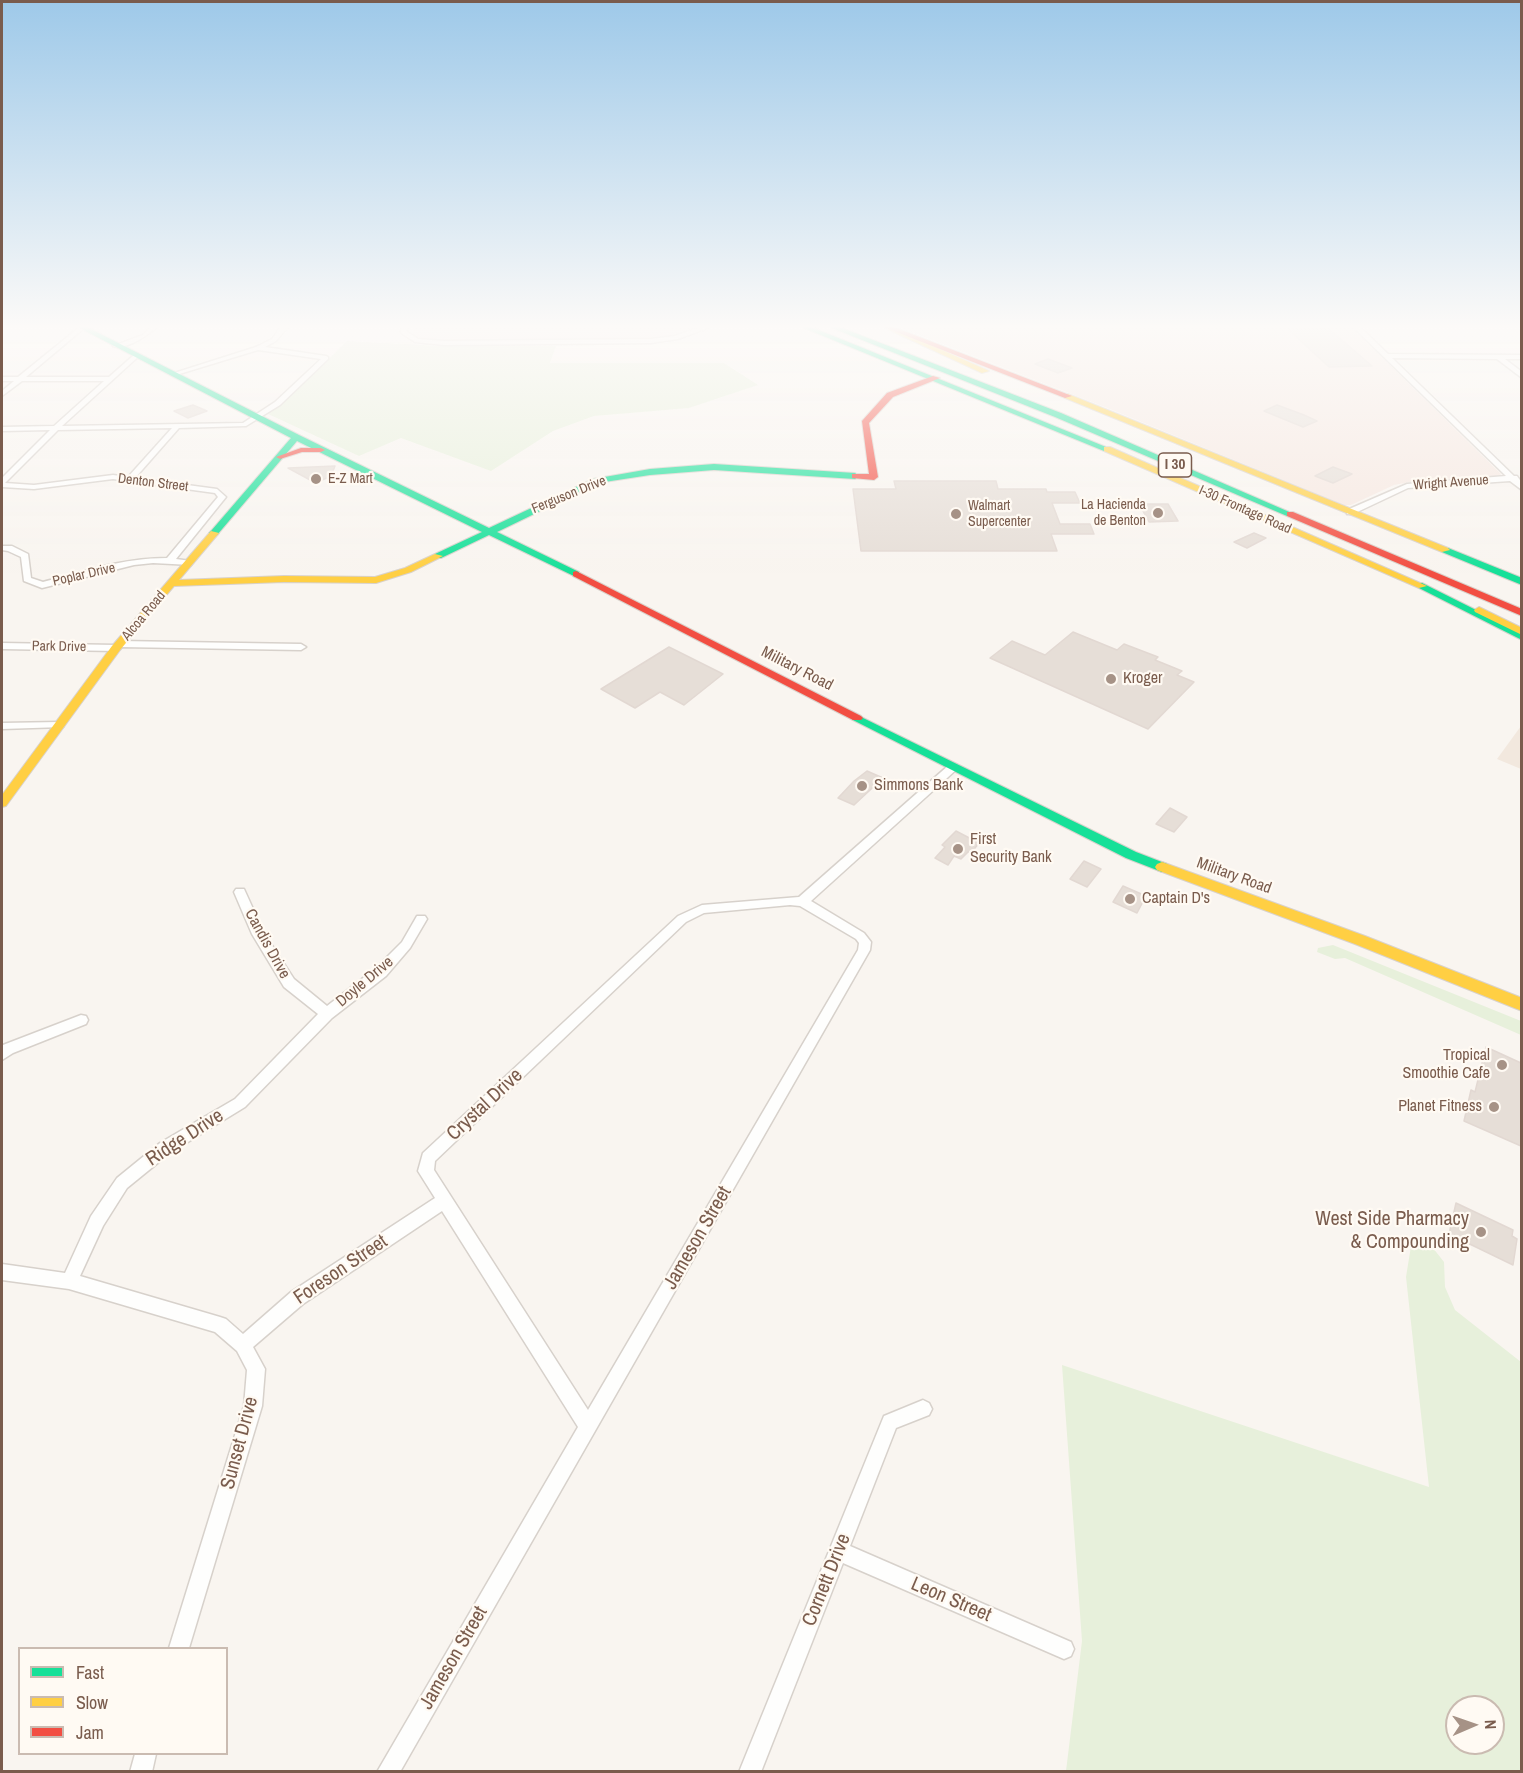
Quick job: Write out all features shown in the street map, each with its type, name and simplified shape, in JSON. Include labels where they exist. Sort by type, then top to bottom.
[{"type":"main road","name":"Military Road","points":[[237,407],[490,530],[953,767],[1131,855],[1360,940],[1521,1005]]},
{"type":"main road","name":"Ferguson Drive","points":[[172,583],[284,579],[376,580],[408,570],[596,481],[651,472],[714,467],[874,477],[865,423],[880,407]]},
{"type":"main road","name":"I-30 Frontage Road","points":[[1007,407],[1421,586],[1521,637]]},
{"type":"main road","name":"I 30","points":[[1037,407],[1521,614]]},
{"type":"main road","name":"I 30","points":[[1061,407],[1521,598]]},
{"type":"main road","points":[[1096,407],[1521,582]]},
{"type":"main road","name":"Alcoa Road","points":[[2,803],[118,646],[296,437]]},
{"type":"main road","points":[[280,457],[301,450],[326,450]]},
{"type":"main road","points":[[1348,539],[1521,632]]},
{"type":"street","points":[[3,485],[56,428],[79,407]]},
{"type":"street","points":[[2,429],[230,427],[244,425],[273,407]]},
{"type":"street","points":[[1438,407],[1521,488]]},
{"type":"street","points":[[131,478],[176,428]]},
{"type":"street","name":"Wright Avenue","points":[[1350,512],[1407,486],[1521,477]]},
{"type":"street","name":"Denton Street","points":[[3,485],[34,488],[83,480],[131,478],[217,491],[222,497],[171,559]]},
{"type":"street","name":"Poplar Drive","points":[[2,548],[9,548],[25,556],[27,579],[42,585],[142,561],[171,559],[188,563]]},
{"type":"street","name":"Park Drive","points":[[2,646],[301,647]]},
{"type":"street","points":[[2,726],[60,725]]},
{"type":"street","points":[[802,902],[953,767]]},
{"type":"street","name":"Candis Drive","points":[[240,892],[258,934],[289,983],[327,1014]]},
{"type":"street","name":"Crystal Drive","points":[[588,1427],[426,1171],[428,1158],[682,919],[702,909],[790,901],[802,902]]},
{"type":"street","name":"Jameson Street","points":[[388,1772],[864,950],[864,942],[860,936],[802,902]]},
{"type":"street","name":"Doyle Drive","points":[[327,1014],[381,972],[406,945],[421,919]]},
{"type":"street","name":"Ridge Drive","points":[[69,1281],[97,1221],[122,1183],[165,1148],[240,1103],[327,1014]]},
{"type":"street","points":[[2,1054],[8,1048],[81,1020]]},
{"type":"street","name":"Foreson Street","points":[[243,1345],[297,1298],[444,1201]]},
{"type":"street","name":"Sunset Drive","points":[[2,1272],[69,1281],[220,1325],[243,1345],[255,1369],[253,1406],[178,1647]]},
{"type":"street","name":"Cornett Drive","points":[[750,1772],[890,1422],[923,1408]]},
{"type":"street","name":"Leon Street","points":[[838,1551],[1064,1648]]},
{"type":"street","points":[[141,1772],[146,1755]]},
{"type":"shaded area","points":[[1104,407],[1432,407],[1501,474],[1498,477],[1394,485],[1351,505],[1344,505]]},
{"type":"shaded area","points":[[1521,726],[1521,769],[1497,759]]},
{"type":"green space","points":[[276,407],[693,407],[594,416],[553,431],[491,471],[401,438],[359,456],[268,414]]},
{"type":"green space","points":[[1333,945],[1521,1021],[1521,1035],[1345,958],[1335,959],[1317,952],[1318,948]]},
{"type":"green space","points":[[1412,1240],[1433,1248],[1444,1262],[1445,1287],[1455,1310],[1521,1362],[1521,1771],[1066,1771],[1082,1641],[1062,1365],[1429,1487],[1406,1277]]},
{"type":"building","points":[[197,407],[207,411],[188,418],[174,411]]},
{"type":"building","points":[[1273,407],[1282,407],[1317,421],[1303,427],[1264,411]]},
{"type":"building","points":[[335,466],[331,476],[320,481],[312,481],[288,468]]},
{"type":"building","points":[[1333,467],[1352,474],[1333,483],[1315,476]]},
{"type":"building","name":"Walmart Supercenter","points":[[894,481],[996,481],[998,489],[1046,489],[1047,492],[1075,492],[1080,503],[1052,503],[1060,524],[1090,524],[1094,534],[1051,534],[1057,551],[861,551],[853,489],[896,489]]},
{"type":"building","name":"La Hacienda de Benton","points":[[1139,504],[1168,504],[1178,521],[1149,522]]},
{"type":"building","points":[[1254,533],[1266,538],[1247,548],[1234,542]]},
{"type":"building","name":"Kroger","points":[[1073,632],[1117,650],[1124,644],[1158,657],[1155,660],[1182,671],[1177,675],[1194,682],[1148,729],[990,658],[1012,641],[1045,655]]},
{"type":"building","points":[[669,647],[723,674],[684,705],[660,692],[635,708],[601,689]]},
{"type":"building","name":"Simmons Bank","points":[[867,771],[883,778],[854,805],[838,798],[854,781]]},
{"type":"building","points":[[1170,808],[1187,817],[1174,832],[1156,824]]},
{"type":"building","name":"First Security Bank","points":[[956,831],[979,843],[971,853],[968,852],[961,859],[954,856],[948,865],[935,858],[945,847],[942,845]]},
{"type":"building","points":[[1084,861],[1101,869],[1087,887],[1070,879]]},
{"type":"building","name":"Captain D's","points":[[1123,886],[1146,896],[1137,913],[1113,902]]},
{"type":"building","name":"Planet Fitness","points":[[1486,1047],[1521,1063],[1521,1146],[1464,1121],[1471,1090],[1475,1092]]},
{"type":"building","name":"West Side Pharmacy & Compounding","points":[[1456,1203],[1513,1230],[1512,1236],[1517,1239],[1513,1265],[1449,1234]]},
{"type":"traffic: fast","points":[[237,407],[576,574]]},
{"type":"traffic: fast","points":[[1002,407],[1107,449]]},
{"type":"traffic: fast","points":[[1037,407],[1290,514]]},
{"type":"traffic: fast","points":[[214,533],[296,437]]},
{"type":"traffic: fast","points":[[438,556],[596,481],[650,472],[714,467],[855,476]]},
{"type":"traffic: fast","points":[[1445,550],[1522,582]]},
{"type":"traffic: fast","points":[[1422,586],[1522,637]]},
{"type":"traffic: fast","points":[[857,718],[1131,855],[1162,867]]},
{"type":"traffic: slow","points":[[1094,407],[1445,550]]},
{"type":"traffic: slow","points":[[1107,449],[1422,586]]},
{"type":"traffic: slow","points":[[2,803],[116,648],[214,533]]},
{"type":"traffic: slow","points":[[172,583],[284,579],[376,580],[408,570],[438,556]]},
{"type":"traffic: slow","points":[[1479,610],[1522,632]]},
{"type":"traffic: slow","points":[[1162,867],[1360,940],[1522,1005]]},
{"type":"traffic: jam","points":[[855,476],[874,477],[865,423],[880,407]]},
{"type":"traffic: jam","points":[[280,457],[301,450],[321,450]]},
{"type":"traffic: jam","points":[[1290,514],[1522,613]]},
{"type":"traffic: jam","points":[[576,574],[857,718]]},
{"type":"place","name":"E-Z Mart","points":[[316,479]]},
{"type":"place","name":"La Hacienda de Benton","points":[[1158,513]]},
{"type":"place","name":"Walmart Supercenter","points":[[956,514]]},
{"type":"place","name":"Kroger","points":[[1111,679]]},
{"type":"place","name":"Simmons Bank","points":[[862,786]]},
{"type":"place","name":"First Security Bank","points":[[958,849]]},
{"type":"place","name":"Captain D's","points":[[1130,899]]},
{"type":"place","name":"Tropical Smoothie Cafe","points":[[1502,1065]]},
{"type":"place","name":"Planet Fitness","points":[[1494,1107]]},
{"type":"place","name":"West Side Pharmacy & Compounding","points":[[1481,1232]]}]
